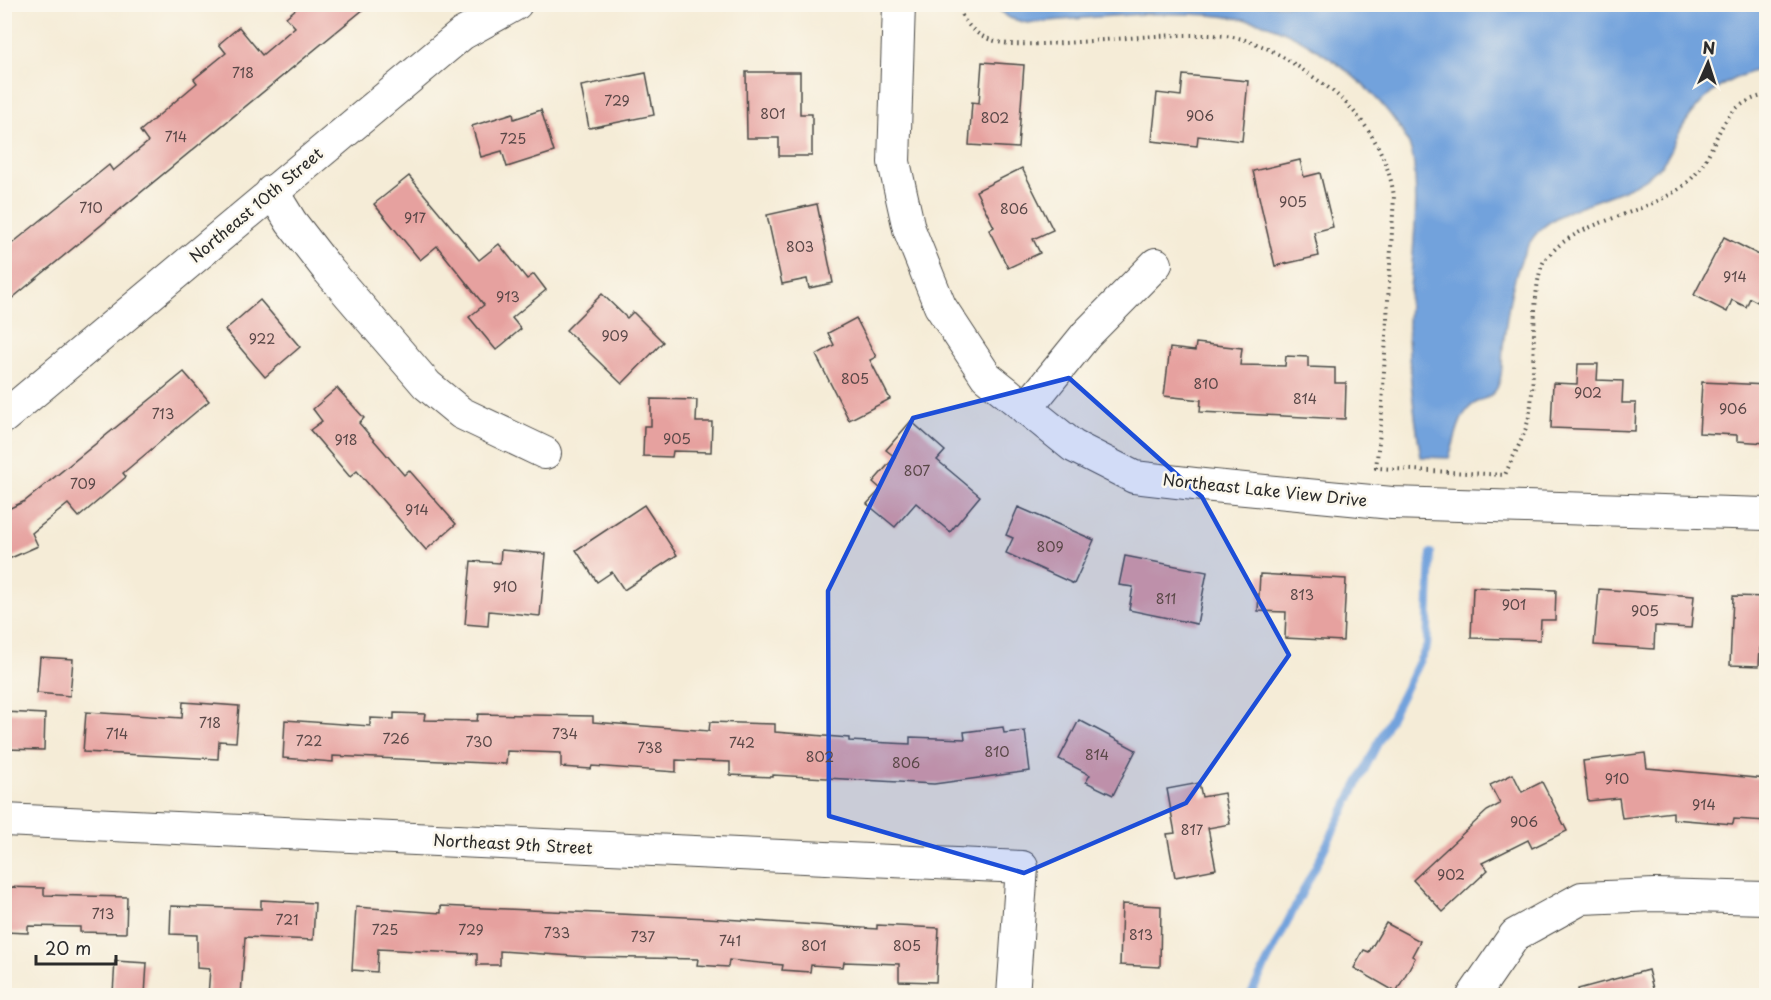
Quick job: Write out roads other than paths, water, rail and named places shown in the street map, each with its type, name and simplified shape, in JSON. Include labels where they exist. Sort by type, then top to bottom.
[{"type":"street","name":"Northeast 10th Street","points":[[4,417],[462,34],[516,4]]},
{"type":"street","name":"Northeast Lake View Drive","points":[[899,4],[894,162],[909,229],[940,306],[987,376],[1073,446],[1134,477],[1392,503],[1767,514]]},
{"type":"street","points":[[272,191],[291,222],[329,271],[427,385],[461,413],[545,453]]},
{"type":"street","points":[[1026,409],[1086,335],[1156,264]]},
{"type":"street","name":"Northeast 9th Street","points":[[4,820],[1022,867],[1013,996]]},
{"type":"street","points":[[1473,996],[1515,935],[1582,898],[1655,895],[1767,898]]},
{"type":"water","points":[[993,5],[1766,5],[1766,68],[1737,77],[1703,101],[1693,111],[1663,163],[1655,171],[1628,188],[1569,211],[1542,228],[1532,239],[1518,267],[1510,301],[1501,375],[1497,389],[1494,393],[1473,404],[1465,413],[1449,458],[1421,457],[1408,342],[1416,200],[1413,158],[1403,132],[1378,100],[1347,71],[1315,49],[1281,30],[1249,20],[1195,14],[1166,14],[1027,23],[1009,18]]},
{"type":"waterway","points":[[1250,996],[1427,646],[1431,553]]}]
